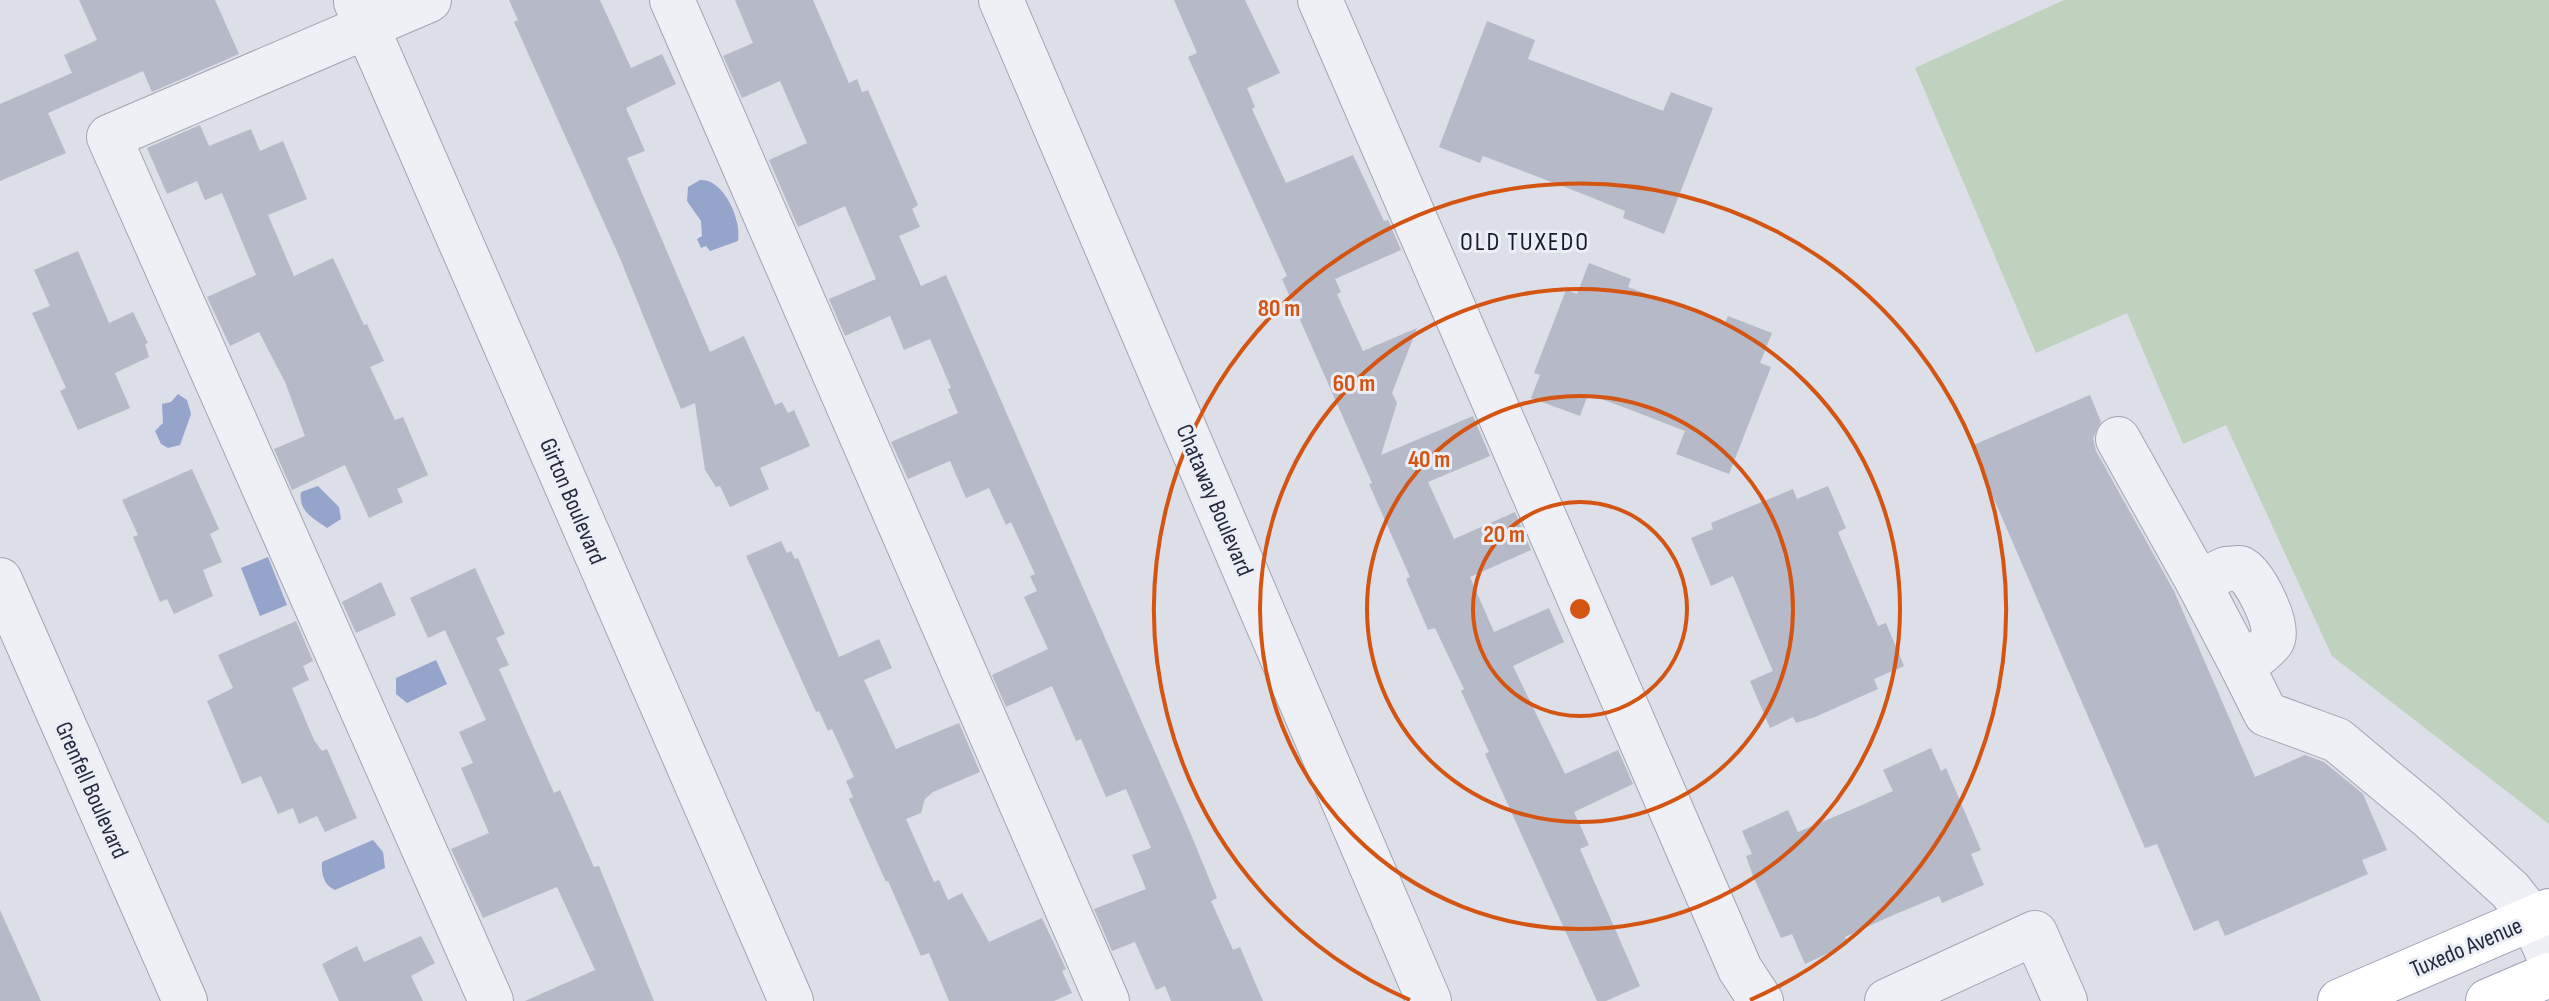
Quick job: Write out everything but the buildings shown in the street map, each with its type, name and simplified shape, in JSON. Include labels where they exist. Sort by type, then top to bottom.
[{"type":"main road","name":"Tuxedo Avenue","points":[[2340,1001],[2543,929]]},
{"type":"main road","points":[[2488,1001],[2549,975]]},
{"type":"street","points":[[429,0],[361,13],[109,137],[491,1001]]},
{"type":"street","points":[[672,0],[1107,1001]]},
{"type":"street","name":"Chataway Boulevard","points":[[1001,0],[1429,1001]]},
{"type":"street","points":[[1320,0],[1740,969],[1761,1001]]},
{"type":"street","name":"Girton Boulevard","points":[[361,13],[791,1001]]},
{"type":"street","points":[[2118,439],[2198,582],[2226,569],[2240,568],[2255,580],[2275,630],[2272,640],[2242,666],[2266,714],[2337,740],[2482,861],[2543,929]]},
{"type":"street","name":"Grenfell Boulevard","points":[[0,580],[185,1001]]},
{"type":"street","points":[[1887,1001],[2035,933],[2065,1001]]},
{"type":"green space","points":[[2064,0],[2549,0],[2549,824],[2332,656],[2226,425],[2183,444],[2127,313],[2036,353],[1915,68]]},
{"type":"water","points":[[700,180],[717,186],[730,202],[737,223],[738,241],[710,251],[706,246],[701,248],[697,239],[702,236],[701,221],[687,201],[688,187]]},
{"type":"water","points":[[178,394],[187,400],[191,414],[180,445],[168,448],[161,444],[155,431],[163,423],[162,404],[171,402]]},
{"type":"water","points":[[318,486],[339,507],[341,519],[327,528],[302,504],[301,492]]},
{"type":"water","points":[[268,557],[287,605],[260,616],[241,568]]},
{"type":"water","points":[[436,660],[447,684],[407,703],[396,694],[396,678]]},
{"type":"water","points":[[373,840],[383,852],[385,868],[335,890],[328,885],[322,862]]},
{"type":"district","name":"OLD TUXEDO","points":[[1525,241]]}]
